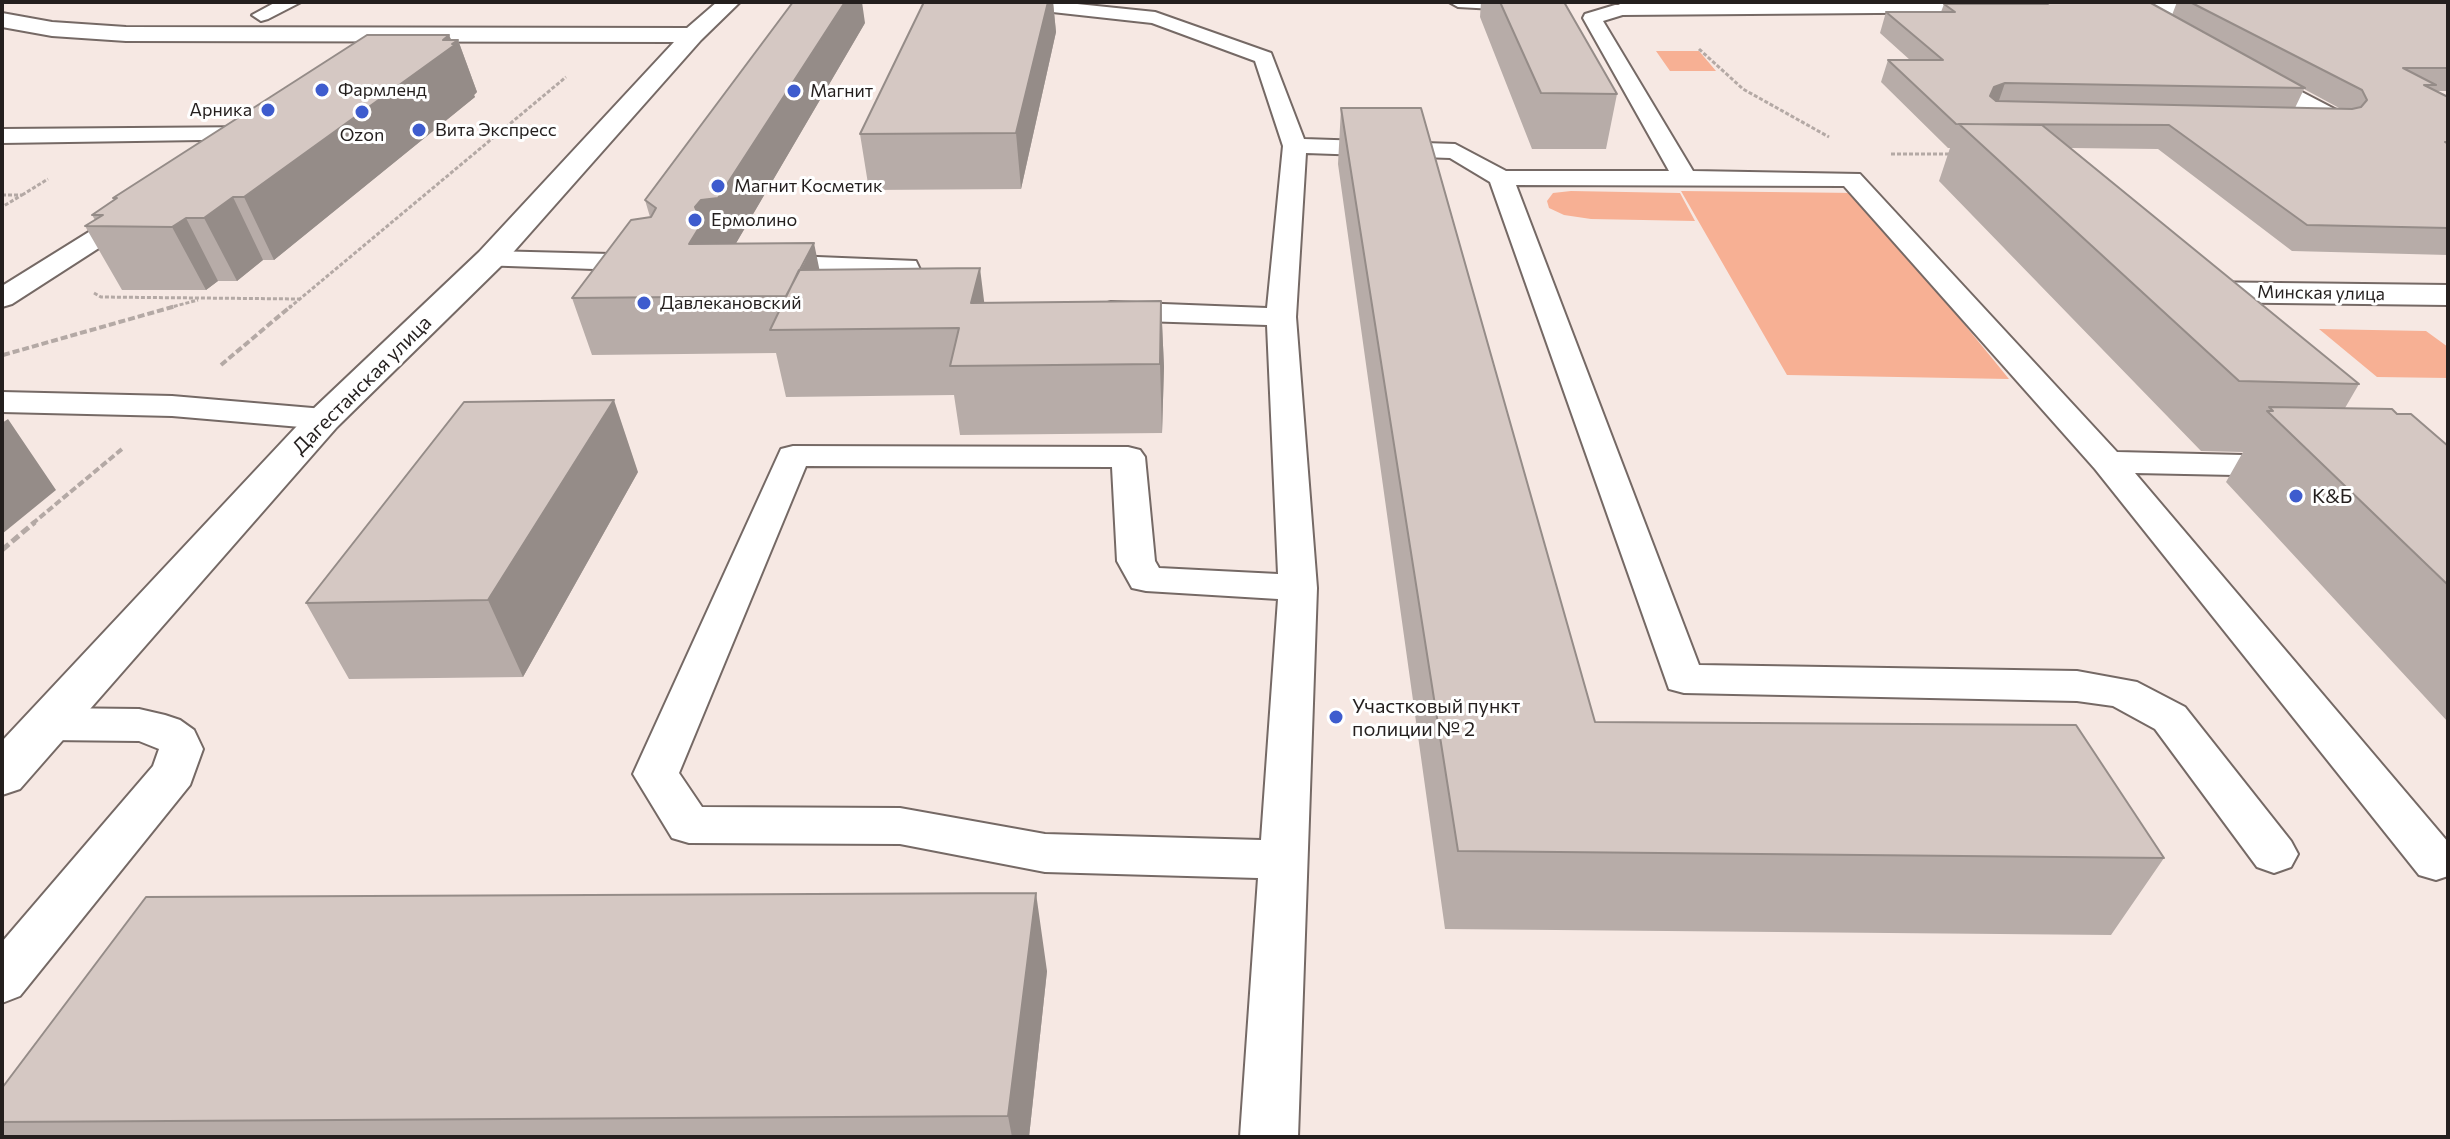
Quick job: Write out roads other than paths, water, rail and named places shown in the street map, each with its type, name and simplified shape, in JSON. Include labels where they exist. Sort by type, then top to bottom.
[{"type":"street","points":[[1622,9],[1976,4],[2026,7]]},
{"type":"street","points":[[2128,5],[2174,31]]},
{"type":"street","points":[[2087,7],[2257,8]]},
{"type":"street","points":[[173,13],[711,18]]},
{"type":"street","points":[[2,20],[52,29],[126,34],[616,35],[711,18]]},
{"type":"street","name":"Дагестанская улица","points":[[2,775],[324,419],[490,259],[711,18]]},
{"type":"street","points":[[2229,61],[2339,122],[2276,121]]},
{"type":"street","name":"Минская улица","points":[[2183,282],[2448,295]]},
{"type":"lane","points":[[261,15],[292,2]]},
{"type":"lane","points":[[1007,2],[1155,18],[1264,57],[1295,146],[1281,317],[1298,588],[1269,1137]]},
{"type":"lane","points":[[1458,2],[1547,6]]},
{"type":"lane","points":[[1577,7],[1622,9]]},
{"type":"lane","points":[[1622,9],[1592,18],[1686,180]]},
{"type":"lane","points":[[2,136],[263,133],[223,159]]},
{"type":"lane","points":[[1295,146],[1455,151],[1501,178],[1851,179],[2107,462],[2436,861]]},
{"type":"lane","points":[[1501,178],[1684,679],[2077,686],[2122,692],[2170,718],[2274,854]]},
{"type":"lane","points":[[2,298],[155,202]]},
{"type":"lane","points":[[490,259],[654,263]]},
{"type":"lane","points":[[740,262],[906,267],[921,304],[968,305]]},
{"type":"lane","points":[[2183,282],[2230,323]]},
{"type":"lane","points":[[1078,310],[1281,317]]},
{"type":"lane","points":[[2,402],[172,406],[324,419]]},
{"type":"lane","points":[[1284,860],[1045,853],[900,826],[689,825],[656,774],[793,456],[1128,457],[1136,561],[1146,579],[1298,588]]},
{"type":"lane","points":[[2107,462],[2322,467]]},
{"type":"lane","points":[[2,980],[174,773],[181,749],[178,741],[165,731],[139,725],[49,724]]},
{"type":"place","name":"Фармленд","points":[[322,90]]},
{"type":"place","name":"Магнит","points":[[794,91]]},
{"type":"place","name":"Арника","points":[[268,110]]},
{"type":"place","name":"Ozon","points":[[362,112]]},
{"type":"place","name":"Вита Экспресс","points":[[419,130]]},
{"type":"place","name":"Магнит Косметик","points":[[718,186]]},
{"type":"place","name":"Ермолино","points":[[695,220]]},
{"type":"place","name":"Давлекановский","points":[[644,303]]},
{"type":"place","name":"К&Б","points":[[2296,496]]},
{"type":"place","name":"Участковый пункт полиции № 2","points":[[1336,717]]}]
